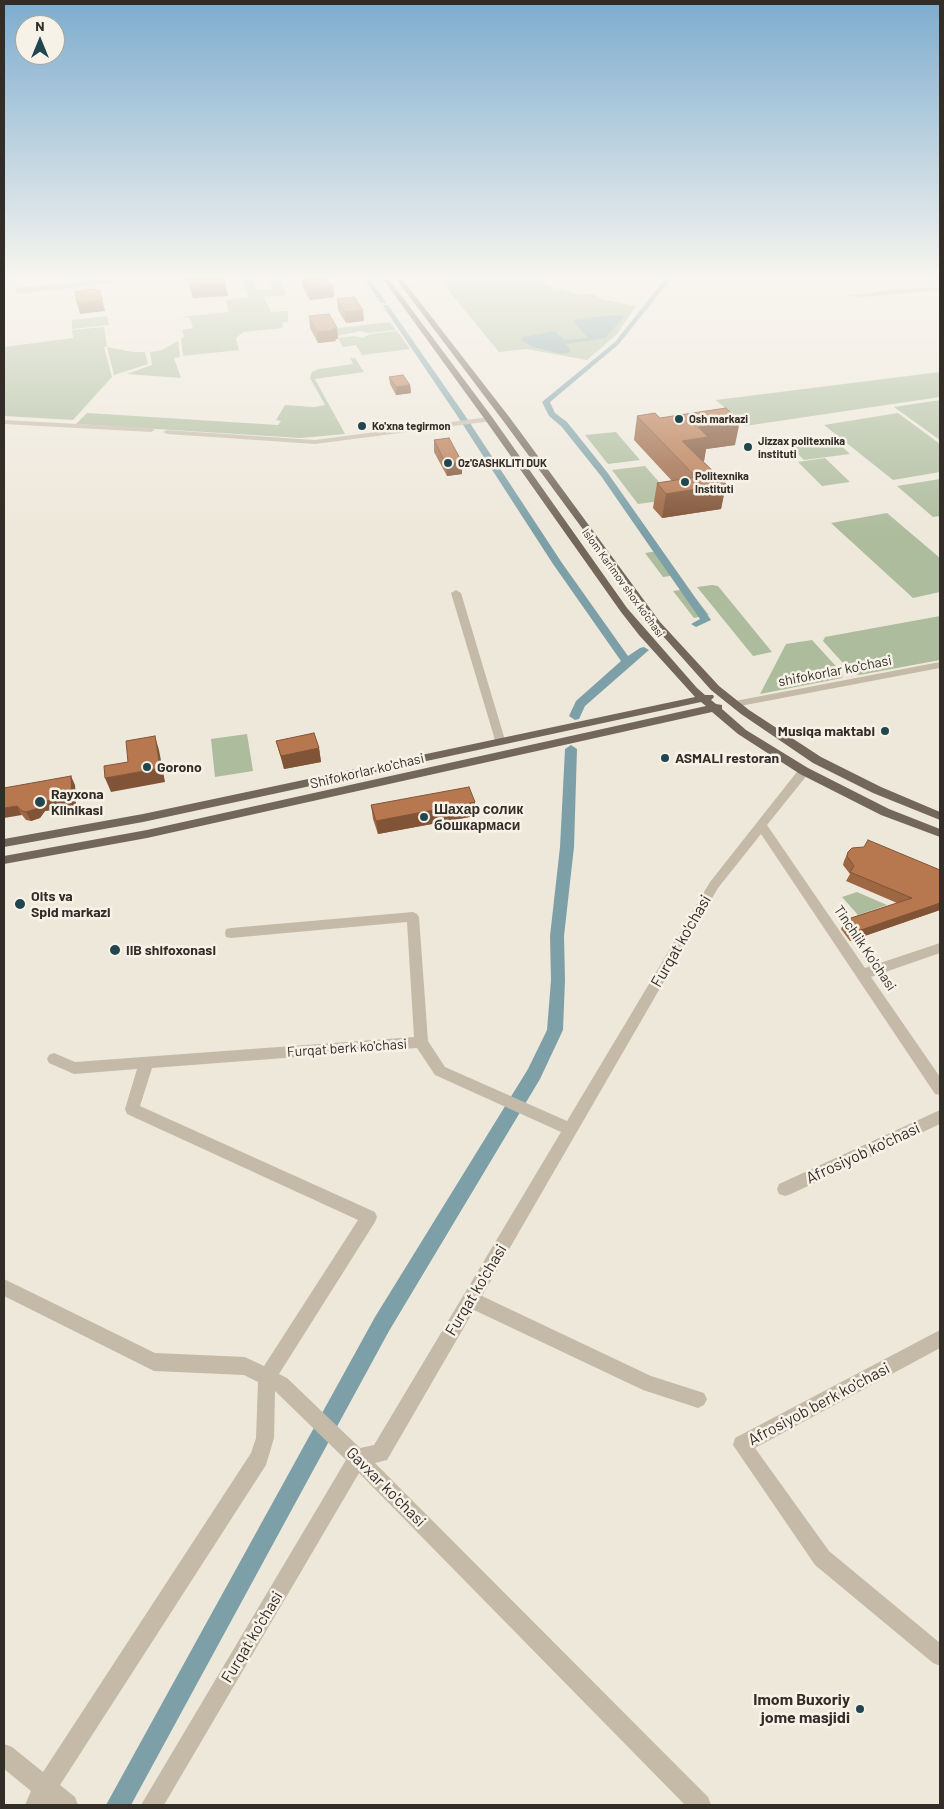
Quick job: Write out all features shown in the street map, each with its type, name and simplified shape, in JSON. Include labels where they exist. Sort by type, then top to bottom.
[{"type":"main road","name":"Islom Karimov shox ko'chasi","points":[[449,363],[642,633],[677,674],[702,698],[742,732],[804,771],[885,812],[940,833]]},
{"type":"main road","name":"Islom Karimov shox ko'chasi","points":[[464,363],[657,624],[722,694],[817,760],[877,790],[940,816]]},
{"type":"main road","name":"Shifokorlar ko'chasi","points":[[4,844],[143,818],[500,740],[722,694]]},
{"type":"main road","name":"Shifokorlar ko'chasi","points":[[4,860],[156,832],[735,704]]},
{"type":"street","points":[[167,432],[315,442],[490,419]]},
{"type":"street","points":[[4,422],[150,430]]},
{"type":"street","points":[[456,593],[500,740]]},
{"type":"street","name":"shifokorlar ko'chasi","points":[[735,704],[940,665]]},
{"type":"street","name":"Furqat ko'chasi","points":[[152,1805],[358,1458],[380,1452],[714,884],[804,771]]},
{"type":"street","name":"Tinchlik Ko'chasi","points":[[761,825],[864,974],[940,1089]]},
{"type":"street","name":"Furqat berk ko'chasi","points":[[54,1059],[74,1068],[421,1042],[413,917],[231,933]]},
{"type":"street","points":[[864,974],[940,948]]},
{"type":"street","points":[[421,1042],[440,1071],[570,1129]]},
{"type":"street","points":[[41,1797],[260,1458],[265,1438],[267,1377],[369,1217],[132,1109],[146,1064]]},
{"type":"street","name":"Afrosiyob ko'chasi","points":[[785,1189],[940,1117]]},
{"type":"street","name":"Gavxar ko'chasi","points":[[4,1287],[154,1362],[246,1366],[281,1384],[358,1458],[700,1805]]},
{"type":"street","points":[[470,1300],[649,1384],[698,1399]]},
{"type":"street","name":"Afrosiyob berk ko'chasi","points":[[940,1339],[742,1445],[822,1558],[940,1656]]},
{"type":"street","points":[[4,1755],[41,1797],[67,1805]]},
{"type":"green space","points":[[4,363],[108,363],[112,377],[73,420],[4,416]]},
{"type":"green space","points":[[111,363],[148,363],[148,364],[114,375]]},
{"type":"green space","points":[[152,363],[176,363],[181,378],[127,374],[152,365]]},
{"type":"green space","points":[[358,363],[364,372],[315,379],[345,434],[301,438],[76,424],[87,413],[278,425],[281,421],[276,420],[285,405],[314,407],[325,405],[310,378],[312,372],[319,369]]},
{"type":"green space","points":[[940,372],[940,397],[745,426],[716,400]]},
{"type":"green space","points":[[940,400],[940,440],[894,407]]},
{"type":"green space","points":[[898,413],[940,444],[940,472],[893,480],[824,425]]},
{"type":"green space","points":[[616,432],[640,460],[608,464],[585,435]]},
{"type":"green space","points":[[836,441],[850,454],[804,460],[791,447]]},
{"type":"green space","points":[[825,458],[850,482],[822,486],[798,462]]},
{"type":"green space","points":[[645,466],[674,499],[638,504],[612,470]]},
{"type":"green space","points":[[940,479],[940,516],[933,517],[897,486]]},
{"type":"green space","points":[[887,513],[940,558],[940,592],[913,598],[831,523]]},
{"type":"green space","points":[[658,551],[677,575],[663,577],[645,553]]},
{"type":"green space","points":[[718,586],[772,652],[753,656],[697,587]]},
{"type":"green space","points":[[688,589],[709,615],[694,618],[673,591]]},
{"type":"green space","points":[[940,616],[940,660],[859,675],[852,673],[823,641],[825,637]]},
{"type":"green space","points":[[812,640],[843,674],[842,678],[760,694],[786,644]]},
{"type":"green space","points":[[247,734],[253,771],[215,777],[211,739]]},
{"type":"green space","points":[[857,892],[887,905],[858,915],[842,897]]},
{"type":"building","points":[[403,375],[410,385],[396,387],[389,377]]},
{"type":"building","points":[[726,408],[740,421],[698,427],[708,437],[682,441],[726,484],[666,494],[657,483],[696,477],[637,416],[655,413],[660,418]]},
{"type":"building","points":[[449,438],[462,462],[446,464],[434,440]]},
{"type":"building","points":[[314,733],[319,748],[281,756],[276,741]]},
{"type":"building","points":[[155,736],[160,768],[105,778],[104,766],[128,762],[126,741]]},
{"type":"building","points":[[71,776],[72,797],[41,802],[36,809],[26,812],[17,806],[4,808],[4,788]]},
{"type":"building","points":[[469,787],[475,802],[376,821],[371,805]]},
{"type":"building","points":[[868,840],[940,870],[940,903],[855,932],[845,920],[912,898],[850,872],[854,866],[847,856],[848,852],[852,848],[864,847]]},
{"type":"waterway","points":[[425,363],[558,564],[627,662]]},
{"type":"waterway","points":[[592,363],[546,402],[552,414],[564,424],[604,474],[706,620],[696,624]]},
{"type":"waterway","points":[[627,662],[644,650]]},
{"type":"waterway","points":[[575,716],[580,704],[627,662]]},
{"type":"waterway","points":[[118,1805],[382,1324],[534,1074],[555,1030],[558,980],[557,936],[567,847],[571,749]]},
{"type":"place","name":"Osh markazi","points":[[679,419]]},
{"type":"place","name":"Ko'xna tegirmon","points":[[362,426]]},
{"type":"place","name":"Jizzax politexnika instituti","points":[[748,447]]},
{"type":"place","name":"Oz'GASHKLITI DUK","points":[[448,463]]},
{"type":"place","name":"Politexnika Instituti","points":[[685,482]]},
{"type":"place","name":"Musiqa maktabi","points":[[885,731]]},
{"type":"place","name":"ASMALI restoran","points":[[665,758]]},
{"type":"place","name":"Gorono","points":[[147,767]]},
{"type":"place","name":"Rayxona Klinikasi","points":[[40,802]]},
{"type":"place","name":"Шахар солик бошкармаси","points":[[424,817]]},
{"type":"place","name":"Oits va Spid markazi","points":[[20,904]]},
{"type":"place","name":"IIB shifoxonasi","points":[[115,950]]},
{"type":"place","name":"Imom Buxoriy jome masjidi","points":[[860,1709]]}]
